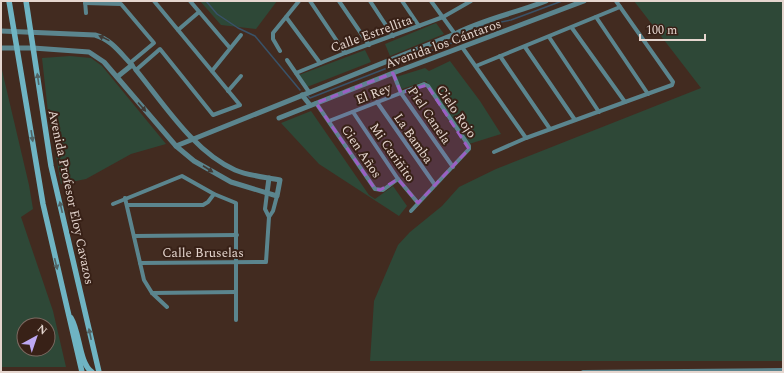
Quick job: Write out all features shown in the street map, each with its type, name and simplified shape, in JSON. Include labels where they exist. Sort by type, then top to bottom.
[{"type":"main road","name":"Avenida Profesor Eloy Cavazos","points":[[9,1],[41,191],[82,372]]},
{"type":"main road","name":"Avenida Profesor Eloy Cavazos","points":[[26,1],[52,166],[99,372]]},
{"type":"main road","points":[[69,315],[76,326],[89,371]]},
{"type":"main road","points":[[84,357],[86,359],[91,358],[94,352]]},
{"type":"main road","points":[[89,371],[94,352]]},
{"type":"street","points":[[86,13],[85,2],[121,4],[160,49],[213,115],[240,105],[154,1]]},
{"type":"street","points":[[190,1],[230,48]]},
{"type":"street","points":[[280,51],[272,36],[299,1]]},
{"type":"street","points":[[310,1],[345,53]]},
{"type":"street","points":[[338,1],[369,45]]},
{"type":"street","points":[[370,1],[393,36]]},
{"type":"street","points":[[402,1],[419,26]]},
{"type":"street","points":[[431,1],[455,34]]},
{"type":"street","name":"Calle Estrellita","points":[[296,73],[320,62],[443,17],[464,3],[471,1]]},
{"type":"street","name":"Avenida los Cántaros","points":[[176,146],[455,34],[482,21],[522,10],[546,1]]},
{"type":"street","name":"Avenida los Cántaros","points":[[279,118],[392,73],[584,1]]},
{"type":"street","points":[[494,152],[526,138],[672,85],[673,82],[616,1]]},
{"type":"street","points":[[476,66],[572,28],[620,7]]},
{"type":"street","points":[[178,30],[199,12]]},
{"type":"street","points":[[286,17],[320,62]]},
{"type":"street","points":[[596,17],[648,94]]},
{"type":"street","points":[[572,28],[625,102]]},
{"type":"street","points":[[1,31],[95,34],[104,37],[111,41],[131,64],[193,140],[211,155],[236,170],[280,180],[273,212],[269,217],[265,209],[269,178]]},
{"type":"street","points":[[212,71],[241,35]]},
{"type":"street","points":[[549,37],[599,112]]},
{"type":"street","points":[[117,77],[154,43]]},
{"type":"street","points":[[525,47],[575,120]]},
{"type":"street","points":[[1,48],[33,48],[89,52],[104,62],[176,146],[194,160],[231,182],[276,196]]},
{"type":"street","points":[[462,48],[526,138]]},
{"type":"street","points":[[136,70],[160,49]]},
{"type":"street","points":[[500,56],[550,129]]},
{"type":"street","points":[[287,60],[310,92]]},
{"type":"street","name":"Piel Canela","points":[[392,73],[401,93],[454,167]]},
{"type":"street","points":[[228,91],[241,76]]},
{"type":"street","name":"El Rey","points":[[329,121],[424,84]]},
{"type":"street","name":"Cielo Rojo","points":[[424,84],[428,86],[469,146],[469,151],[454,167]]},
{"type":"street","points":[[302,95],[310,105]]},
{"type":"street","name":"La Bamba","points":[[376,102],[435,185]]},
{"type":"street","name":"Cien Años","points":[[316,103],[375,188],[383,190],[398,179]]},
{"type":"street","name":"Mi Cariñito","points":[[353,112],[398,179],[418,203]]},
{"type":"street","points":[[411,211],[454,167]]},
{"type":"street","points":[[113,204],[182,176],[214,194],[236,203],[236,320]]},
{"type":"street","points":[[127,205],[203,205],[208,202],[214,194]]},
{"type":"street","points":[[125,198],[144,280],[152,293],[167,308]]},
{"type":"street","name":"Calle Bruselas","points":[[140,263],[266,262],[269,217]]},
{"type":"street","points":[[134,236],[237,236]]},
{"type":"street","points":[[152,293],[236,292]]},
{"type":"street","points":[[583,372],[783,370]]},
{"type":"highlighted area","points":[[393,73],[401,93],[427,85],[469,149],[418,203],[398,179],[380,190],[375,189],[316,103]]},
{"type":"green space","points":[[200,1],[277,1],[256,29],[221,25]]},
{"type":"green space","points":[[634,1],[783,1],[783,361],[370,361],[374,301],[398,245],[410,232],[442,206],[459,187],[496,169],[701,88]]},
{"type":"green space","points":[[436,23],[444,34],[390,56],[385,44]]},
{"type":"green space","points":[[365,50],[371,62],[307,87],[299,75]]},
{"type":"green space","points":[[70,56],[91,58],[102,66],[166,144],[131,154],[86,179],[61,184],[48,112],[42,58]]},
{"type":"green space","points":[[450,61],[480,101],[501,134],[469,144],[426,81],[402,89],[396,77],[425,68],[429,71]]},
{"type":"green space","points":[[1,66],[29,185],[33,209],[21,217],[54,317],[16,317],[16,357],[56,357],[56,324],[66,367],[1,367]]},
{"type":"green space","points":[[311,111],[369,195],[375,199],[393,186],[407,206],[399,216],[319,164],[281,123]]},
{"type":"waterway","points":[[206,1],[217,14],[238,28],[255,36],[300,90]]},
{"type":"waterway","points":[[308,96],[310,98],[462,39],[481,26],[511,20],[562,1]]}]
